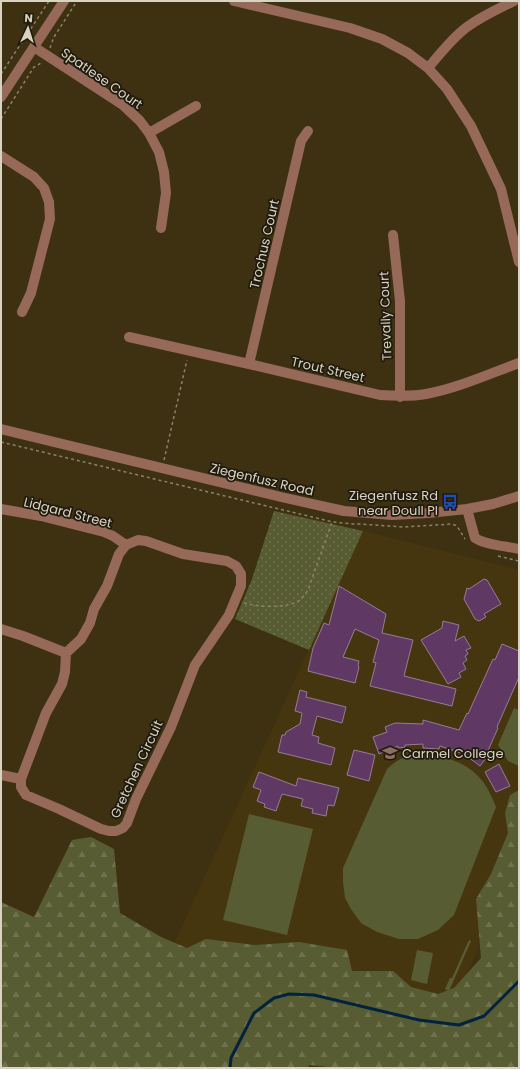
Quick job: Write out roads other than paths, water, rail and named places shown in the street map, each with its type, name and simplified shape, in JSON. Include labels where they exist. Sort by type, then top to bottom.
[{"type":"street","points":[[1,97],[64,1]]},
{"type":"street","points":[[234,1],[350,28],[382,39],[408,53],[428,68],[447,89],[471,126],[501,189],[519,262]]},
{"type":"street","points":[[428,68],[450,42],[467,27],[487,14],[514,1]]},
{"type":"street","name":"Spatlese Court","points":[[34,47],[123,105],[140,121],[149,133],[159,152],[165,179],[166,193],[161,228]]},
{"type":"street","points":[[149,133],[196,106]]},
{"type":"street","name":"Trochus Court","points":[[249,364],[301,141],[308,131]]},
{"type":"street","points":[[1,156],[34,177],[44,188],[49,202],[50,219],[31,293],[22,312]]},
{"type":"street","name":"Trevally Court","points":[[393,236],[400,301],[400,397]]},
{"type":"street","name":"Trout Street","points":[[129,337],[380,395],[400,397],[449,389],[519,363]]},
{"type":"street","name":"Ziegenfusz Road","points":[[1,429],[344,511],[392,515],[467,509],[493,504],[519,496]]},
{"type":"street","name":"Lidgard Street","points":[[1,509],[41,516],[104,532],[114,536],[126,545]]},
{"type":"street","points":[[467,509],[475,538],[482,543],[503,545],[519,549]]},
{"type":"street","name":"Gretchen Circuit","points":[[20,778],[21,787],[26,795],[101,829],[116,831],[123,828],[127,823],[139,793],[171,727],[195,665],[229,615],[236,601],[241,586],[241,574],[236,566],[227,561],[183,554],[146,541],[138,540],[126,545]]},
{"type":"street","points":[[1,776],[20,778],[46,713],[62,684],[65,672],[66,652],[81,639],[90,623],[94,609],[107,586],[120,554],[126,545]]},
{"type":"street","points":[[1,629],[66,652]]},
{"type":"waterway","points":[[230,1068],[231,1058],[254,1013],[274,998],[289,994],[314,995],[419,1020],[459,1025],[484,1016],[519,981]]},
{"type":"place","name":"Ziegenfusz Rd near Doull Pl","points":[[450,502]]},
{"type":"place","name":"Carmel College","points":[[390,753]]}]
